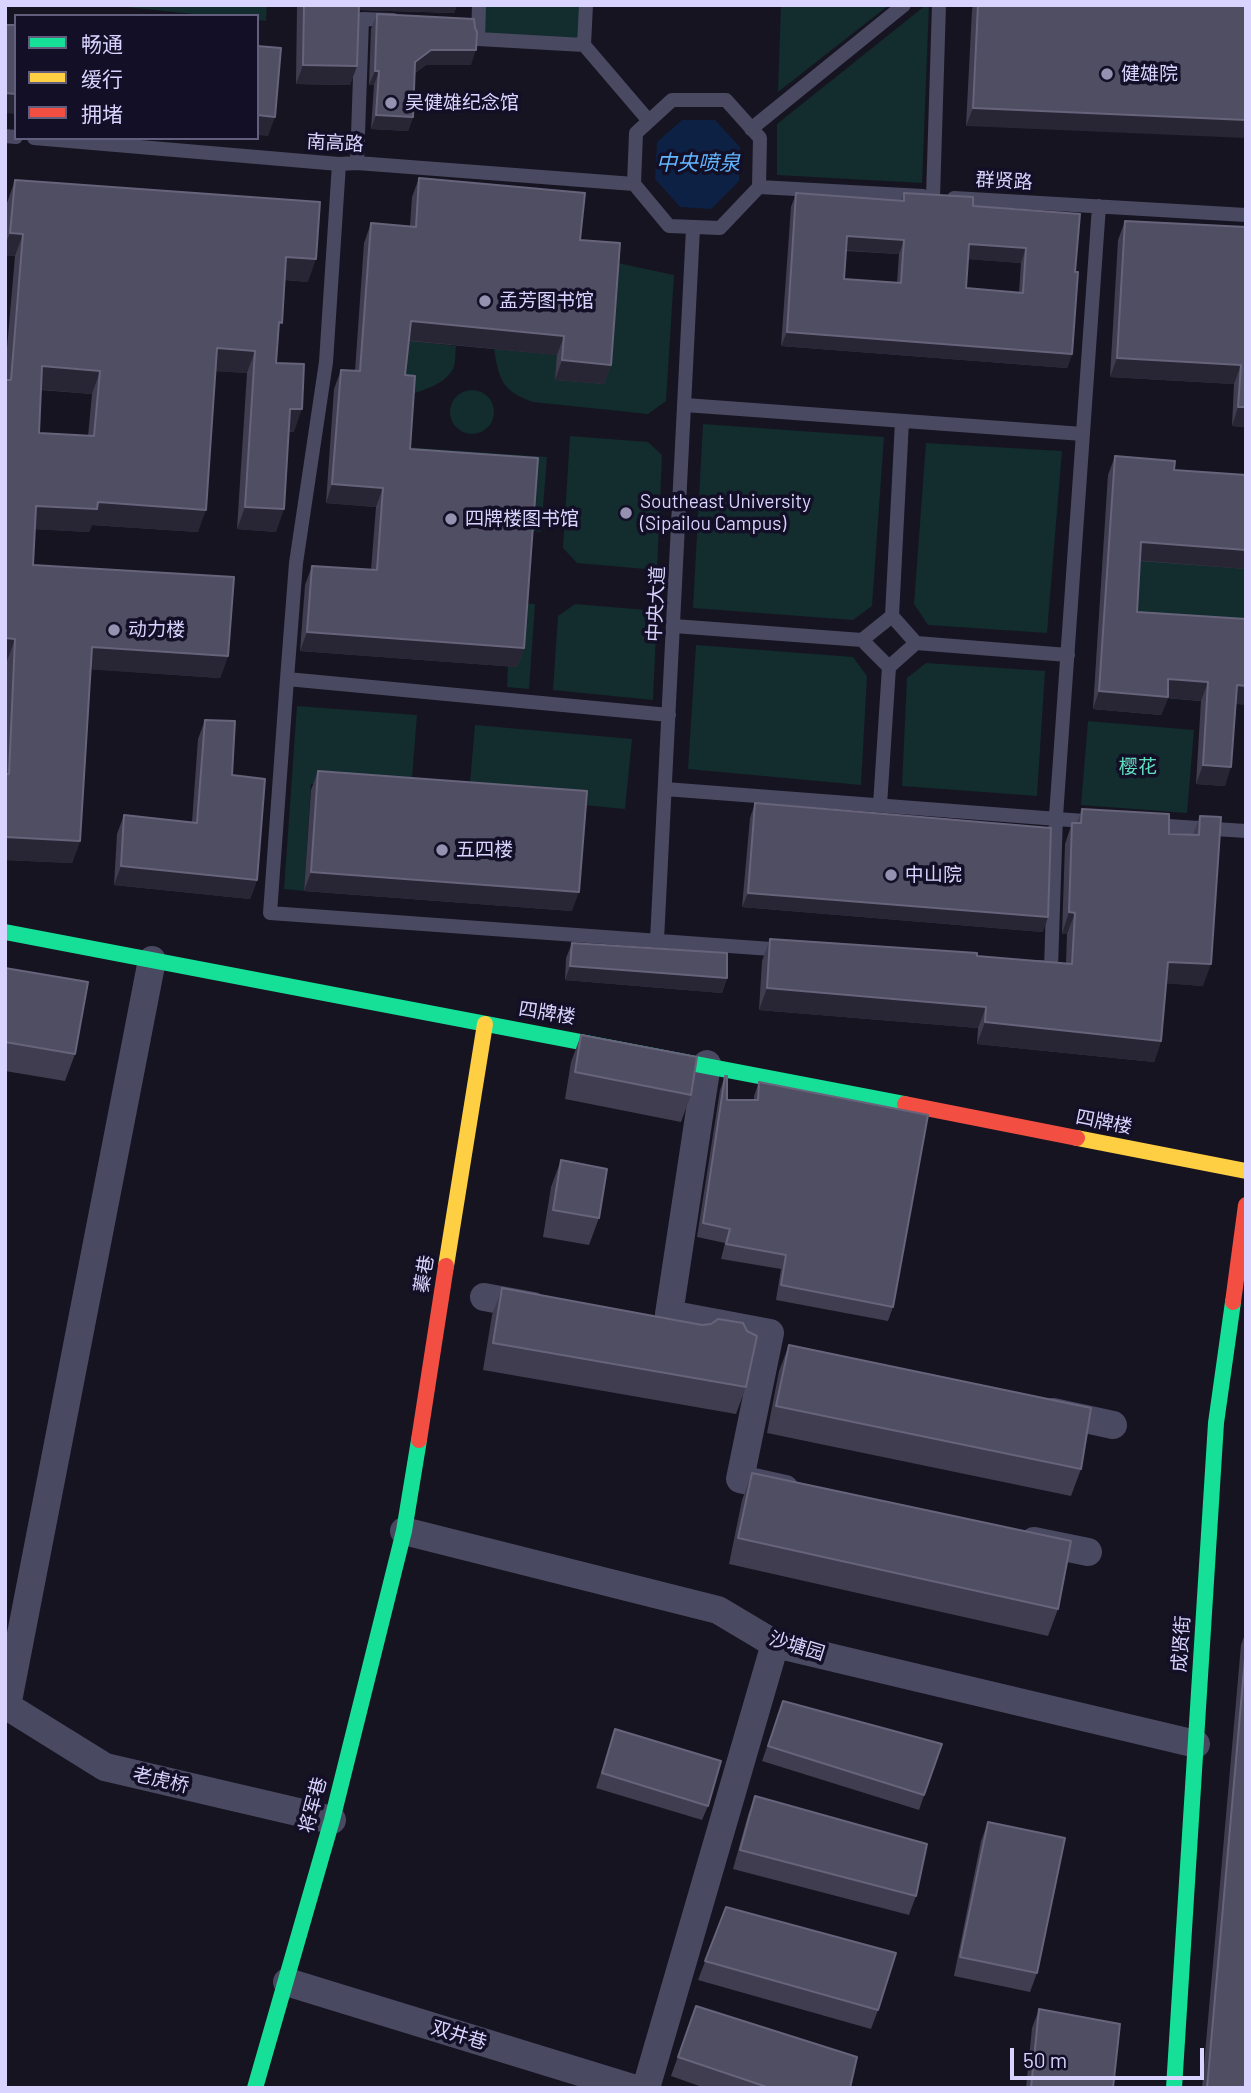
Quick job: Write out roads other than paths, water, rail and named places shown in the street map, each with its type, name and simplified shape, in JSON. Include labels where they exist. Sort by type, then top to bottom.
[{"type":"street","name":"四牌楼","points":[[5,932],[707,1064],[1246,1171]]},
{"type":"street","points":[[6,1706],[152,960]]},
{"type":"street","name":"蓁巷","points":[[404,1531],[485,1024]]},
{"type":"street","points":[[707,1064],[669,1314],[770,1333],[780,1353],[740,1479],[807,1493]]},
{"type":"street","name":"成贤街","points":[[1174,2088],[1216,1423],[1246,1205]]},
{"type":"street","points":[[484,1297],[565,1312]]},
{"type":"street","points":[[646,1327],[780,1353]]},
{"type":"street","points":[[1033,1408],[1113,1425]]},
{"type":"street","name":"沙塘园","points":[[404,1531],[718,1610],[775,1644],[1196,1744]]},
{"type":"street","name":"将军巷","points":[[255,2088],[332,1820],[404,1531]]},
{"type":"street","points":[[1008,1535],[1088,1552]]},
{"type":"street","points":[[646,2088],[775,1644]]},
{"type":"street","name":"老虎桥","points":[[6,1706],[105,1767],[332,1820]]},
{"type":"street","name":"双井巷","points":[[287,1982],[632,2088]]},
{"type":"lane","points":[[480,5],[472,23],[478,39],[584,46]]},
{"type":"lane","points":[[586,5],[584,46],[649,121]]},
{"type":"lane","points":[[751,129],[904,5]]},
{"type":"lane","points":[[933,197],[939,5]]},
{"type":"lane","points":[[357,163],[362,19],[414,21]]},
{"type":"lane","points":[[671,100],[726,100],[760,138],[759,187],[720,228],[669,226],[634,184],[636,134],[649,121],[671,100]]},
{"type":"lane","name":"南高路","points":[[57,140],[339,164],[357,163],[634,184]]},
{"type":"lane","points":[[339,164],[326,362],[296,562],[270,913],[803,951]]},
{"type":"lane","name":"群贤路","points":[[759,187],[1246,215]]},
{"type":"lane","points":[[1023,966],[1051,968],[1056,819],[1099,206]]},
{"type":"lane","name":"中央大道","points":[[657,940],[694,228]]},
{"type":"lane","points":[[685,405],[1083,434]]},
{"type":"lane","points":[[902,421],[892,616],[916,643],[1068,655]]},
{"type":"lane","points":[[862,640],[892,616]]},
{"type":"lane","points":[[674,626],[862,640],[889,667]]},
{"type":"lane","points":[[880,805],[889,667],[916,643]]},
{"type":"lane","points":[[287,679],[669,715]]},
{"type":"lane","points":[[665,789],[1110,822]]},
{"type":"lane","points":[[1137,824],[1246,831]]},
{"type":"water","name":"中央喷泉","points":[[682,120],[715,120],[740,147],[739,181],[711,209],[680,207],[655,179],[657,142]]},
{"type":"place","name":"健雄院","points":[[1107,74]]},
{"type":"place","name":"吴健雄纪念馆","points":[[391,103]]},
{"type":"place","name":"孟芳图书馆","points":[[485,301]]},
{"type":"place","name":"Southeast University (Sipailou Campus)","points":[[626,513]]},
{"type":"place","name":"四牌楼图书馆","points":[[451,519]]},
{"type":"place","name":"动力楼","points":[[114,630]]},
{"type":"place","name":"五四楼","points":[[442,850]]},
{"type":"place","name":"中山院","points":[[891,875]]},
{"type":"park label","name":"樱花","points":[[1138,767]]}]
